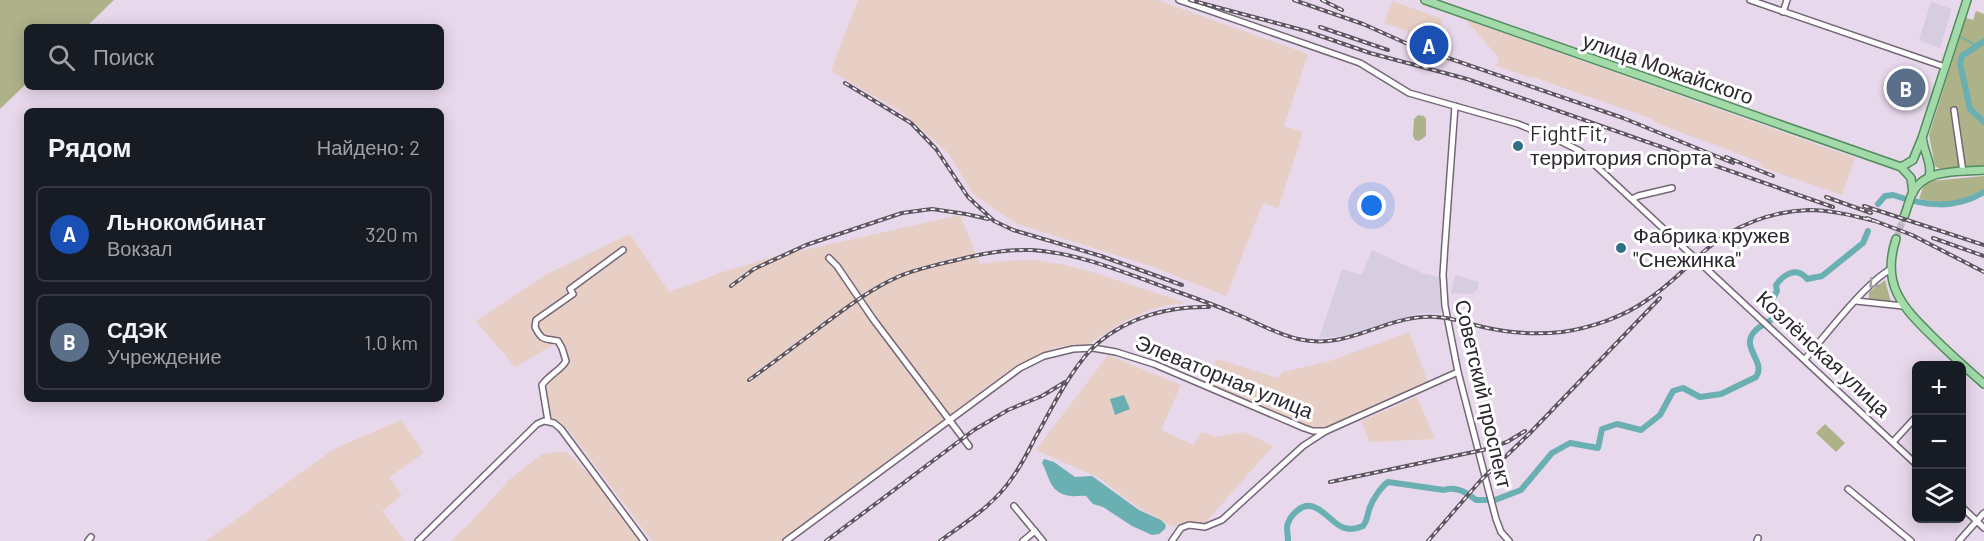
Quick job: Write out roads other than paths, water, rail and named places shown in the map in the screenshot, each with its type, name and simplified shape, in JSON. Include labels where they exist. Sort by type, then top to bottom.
[{"type":"main road","name":"улица Можайского","points":[[1425,0],[1898,166]]},
{"type":"main road","points":[[1912,194],[1910,176],[1913,159],[1922,138],[1966,0]]},
{"type":"main road","points":[[1906,213],[1912,194],[1928,172],[1922,138]]},
{"type":"main road","points":[[1898,166],[1913,159]]},
{"type":"main road","points":[[1898,166],[1913,159],[1921,159],[1928,172]]},
{"type":"main road","points":[[1898,166],[1916,181],[1928,172],[1984,170]]},
{"type":"main road","points":[[1896,239],[1891,269],[1895,290],[1903,306],[1956,361]]},
{"type":"main road","points":[[1966,370],[1984,384]]},
{"type":"street","name":"Козлёнская улица","points":[[1179,0],[1360,63],[1409,93],[1455,109],[1473,110],[1533,130],[1580,151],[1912,459]]},
{"type":"street","points":[[1750,0],[1945,67]]},
{"type":"street","points":[[1783,12],[1786,0]]},
{"type":"street","name":"Советский проспект","points":[[1455,109],[1443,281],[1446,317],[1498,526],[1509,541]]},
{"type":"street","points":[[1954,110],[1963,172]]},
{"type":"street","points":[[1632,199],[1672,188]]},
{"type":"street","points":[[548,421],[542,385],[546,379],[564,366],[566,361],[558,342],[546,341],[540,337],[535,327],[536,320],[573,294],[570,289],[623,250]]},
{"type":"street","points":[[829,258],[969,446]]},
{"type":"street","points":[[1805,359],[1856,301],[1884,272],[1891,269]]},
{"type":"street","points":[[1856,301],[1903,306]]},
{"type":"street","name":"Элеваторная улица","points":[[786,541],[1031,361],[1058,352],[1090,348],[1141,359],[1304,428],[1326,431]]},
{"type":"street","points":[[1172,541],[1181,528],[1189,525],[1205,526],[1222,519],[1303,446],[1326,431],[1458,372]]},
{"type":"street","points":[[418,541],[537,424],[548,421],[561,429],[644,541]]},
{"type":"street","points":[[1893,442],[1912,422]]},
{"type":"street","points":[[1848,489],[1911,541]]},
{"type":"street","points":[[1014,506],[1043,541]]},
{"type":"street","points":[[1966,511],[1984,528]]},
{"type":"street","points":[[1959,541],[1984,513]]},
{"type":"street","points":[[1023,541],[1035,531]]},
{"type":"waterway","points":[[1961,37],[1976,47]]},
{"type":"waterway","points":[[1984,41],[1962,56],[1960,63],[1970,109],[1984,122]]},
{"type":"waterway","points":[[1878,204],[1885,196],[1893,195],[1928,204],[1950,204],[1962,202],[1984,192]]},
{"type":"waterway","points":[[1288,541],[1288,523],[1293,515],[1305,506],[1320,510],[1341,527],[1354,529],[1363,526],[1373,500],[1388,482],[1444,490],[1457,489],[1476,500],[1495,500],[1521,490],[1552,453],[1570,443],[1598,448],[1602,429],[1617,424],[1641,430],[1660,415],[1673,391],[1683,388],[1700,397],[1721,394],[1756,377],[1758,366],[1751,349],[1751,337],[1759,327],[1776,317],[1771,302],[1777,291],[1776,285],[1783,278],[1795,272],[1807,279],[1822,276],[1863,243],[1868,231]]},
{"type":"tunnel","points":[[1896,239],[1904,217]]},
{"type":"railway","points":[[1190,0],[1306,31],[1370,53],[1467,79],[1833,207]]},
{"type":"railway","points":[[1294,0],[1363,24],[1410,45],[1623,118],[1733,163]]},
{"type":"railway","points":[[1322,0],[1342,10]]},
{"type":"railway","points":[[1320,27],[1388,50]]},
{"type":"railway","points":[[845,83],[911,123],[936,149],[968,197],[994,221],[1013,230],[1101,256],[1182,285]]},
{"type":"railway","points":[[1726,157],[1773,176]]},
{"type":"railway","points":[[1826,197],[1871,213]]},
{"type":"railway","points":[[1864,206],[1984,245]]},
{"type":"railway","points":[[731,286],[754,269],[806,245],[902,213],[932,209],[988,219]]},
{"type":"railway","points":[[749,380],[851,305],[890,281],[920,269],[992,252],[1032,250],[1088,260],[1244,317],[1290,337],[1331,341],[1391,323],[1423,317],[1453,319],[1483,327],[1522,333],[1562,332],[1584,328],[1628,312],[1663,288],[1708,248],[1730,232],[1768,216],[1809,210],[1834,212],[1875,221]]},
{"type":"railway","points":[[1867,218],[1912,235],[1984,272]]},
{"type":"railway","points":[[1933,238],[1984,256]]},
{"type":"railway","points":[[1428,541],[1481,480],[1529,434],[1660,298]]},
{"type":"railway","points":[[940,541],[979,512],[1005,488],[1071,375],[1098,343],[1123,326],[1150,315],[1164,311],[1209,307]]},
{"type":"railway","points":[[826,541],[974,430],[1008,410],[1042,396],[1065,382]]},
{"type":"railway","points":[[1330,482],[1483,450],[1507,442],[1525,431]]},
{"type":"place","name":"Льнокомбинат","points":[[1429,45]]},
{"type":"place","name":"СДЭК","points":[[1906,88]]},
{"type":"place","name":"FightFit, территория спорта","points":[[1518,146]]},
{"type":"place","name":"Фабрика кружев \"Снежинка\"","points":[[1621,248]]}]
